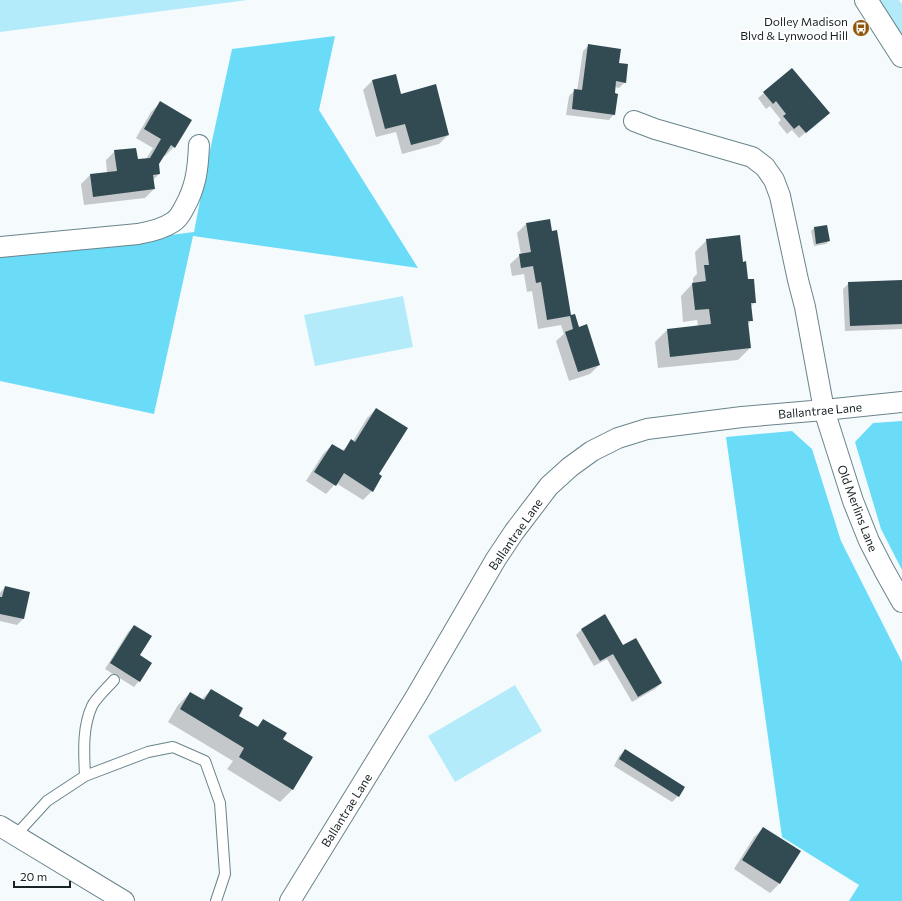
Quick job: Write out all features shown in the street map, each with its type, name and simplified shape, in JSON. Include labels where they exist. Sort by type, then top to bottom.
[{"type":"main road","points":[[866,0],[902,56]]},
{"type":"street","name":"Old Merlins Lane","points":[[634,121],[752,157],[765,167],[774,180],[780,196],[805,308],[824,410],[856,508],[869,541],[902,602]]},
{"type":"street","points":[[0,247],[138,234],[152,232],[172,223],[180,215],[190,199],[198,168],[199,145]]},
{"type":"street","name":"Ballantrae Lane","points":[[290,901],[419,691],[496,559],[514,532],[549,486],[570,467],[592,451],[618,438],[647,429],[742,417],[902,402]]},
{"type":"street","points":[[8,831],[116,899]]},
{"type":"lane","points":[[85,776],[83,749],[86,725],[93,705],[114,680]]},
{"type":"lane","points":[[8,831],[47,801],[85,776],[148,752],[173,747],[205,761],[220,803],[226,874],[216,901]]},
{"type":"shaded area","points":[[0,0],[248,0],[0,32]]},
{"type":"shaded area","points":[[879,0],[899,0],[902,4],[902,38]]},
{"type":"shaded area","points":[[335,36],[319,110],[418,268],[193,236],[154,414],[0,381],[0,257],[194,232],[232,49]]},
{"type":"shaded area","points":[[403,296],[413,347],[315,366],[304,315]]},
{"type":"shaded area","points":[[902,421],[902,570],[881,529],[855,442],[873,423]]},
{"type":"shaded area","points":[[792,431],[812,449],[841,541],[902,662],[902,901],[849,901],[859,885],[782,837],[726,437]]},
{"type":"shaded area","points":[[515,685],[542,731],[455,782],[428,736]]},
{"type":"building","points":[[588,44],[621,49],[619,63],[628,64],[626,83],[616,81],[615,93],[618,94],[615,115],[572,109],[574,89],[582,90]]},
{"type":"building","points":[[792,68],[830,113],[806,133],[799,125],[794,129],[783,116],[786,114],[776,101],[773,104],[763,92]]},
{"type":"building","points":[[396,74],[401,94],[436,84],[449,135],[411,145],[405,124],[385,129],[372,80]]},
{"type":"building","points":[[160,101],[192,120],[175,148],[171,145],[159,164],[160,174],[153,175],[155,189],[93,197],[90,174],[117,171],[114,150],[136,148],[138,159],[150,158],[161,139],[144,129]]},
{"type":"building","points":[[550,219],[552,231],[557,230],[571,315],[575,314],[579,327],[587,324],[600,365],[578,372],[565,332],[573,329],[570,316],[547,320],[541,282],[536,283],[533,266],[521,268],[519,254],[531,252],[526,223]]},
{"type":"building","points":[[827,225],[830,241],[816,244],[814,227]]},
{"type":"building","points":[[740,235],[743,262],[746,261],[748,279],[754,279],[756,303],[751,303],[753,321],[748,321],[751,348],[670,357],[667,329],[711,324],[709,309],[695,310],[692,283],[706,281],[704,265],[709,265],[706,239]]},
{"type":"building","points":[[902,280],[902,324],[850,326],[848,282]]},
{"type":"building","points":[[376,408],[408,428],[379,474],[382,476],[373,492],[344,473],[336,486],[314,472],[332,444],[344,451],[351,439],[355,442]]},
{"type":"building","points":[[5,586],[30,592],[24,619],[0,614],[0,597],[2,597]]},
{"type":"building","points":[[605,614],[623,645],[636,638],[662,683],[638,697],[613,654],[600,661],[581,629]]},
{"type":"building","points":[[134,625],[152,636],[140,655],[152,663],[140,682],[110,663]]},
{"type":"building","points":[[211,689],[243,708],[239,716],[258,727],[263,719],[287,733],[283,739],[313,757],[293,790],[239,757],[244,748],[180,709],[190,692],[204,700]]},
{"type":"building","points":[[625,749],[685,787],[679,797],[619,759]]},
{"type":"building","points":[[763,827],[801,851],[780,884],[742,860]]},
{"type":"place","name":"Dolley Madison Blvd & Lynwood Hill","points":[[861,28]]}]
